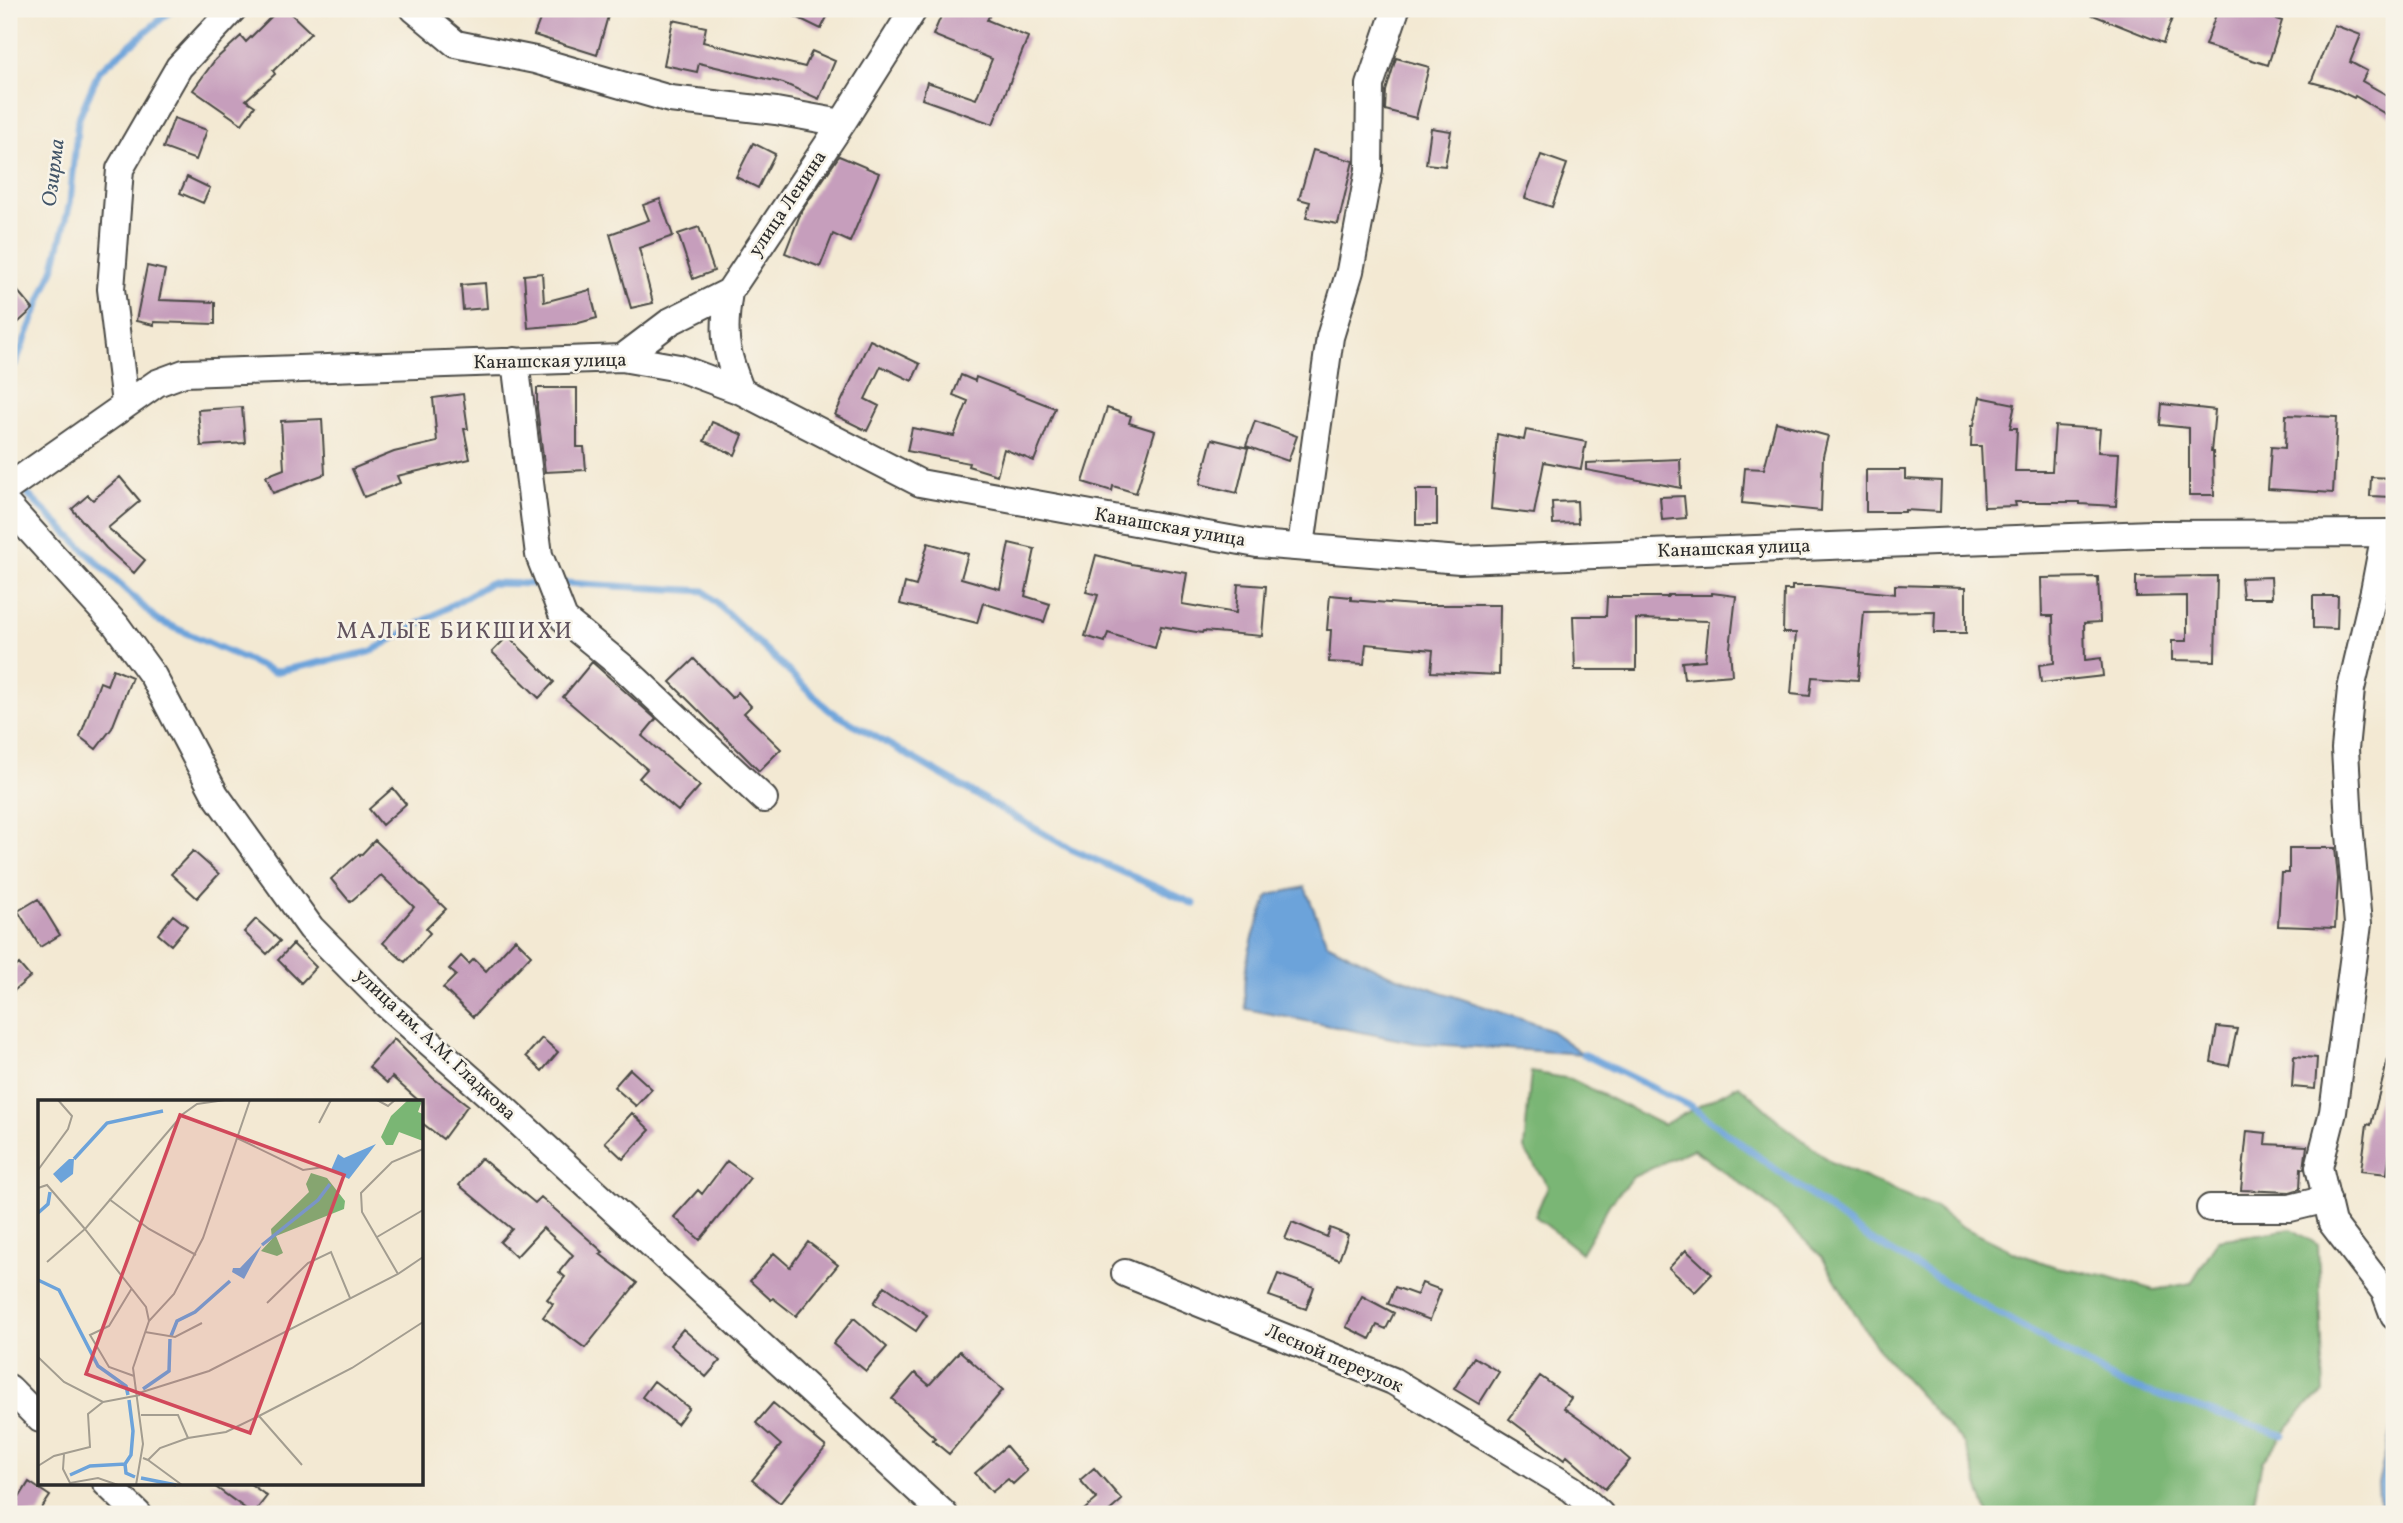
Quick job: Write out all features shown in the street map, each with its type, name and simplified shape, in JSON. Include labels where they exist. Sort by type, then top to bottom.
[{"type":"street","points":[[125,404],[111,289],[120,169],[179,67],[233,9]]},
{"type":"street","points":[[414,9],[456,44],[535,60],[670,99],[776,111],[842,123]]},
{"type":"street","name":"улица Ленина","points":[[622,358],[671,321],[729,292],[842,123],[914,9]]},
{"type":"street","points":[[1301,546],[1330,337],[1350,271],[1369,170],[1370,85],[1396,9]]},
{"type":"street","points":[[729,292],[723,323],[728,359],[741,391]]},
{"type":"street","name":"Канашская улица","points":[[9,487],[157,383],[184,373],[622,358],[679,368],[741,391],[920,483],[1257,544],[1460,560],[2151,534],[2389,533]]},
{"type":"street","points":[[515,361],[539,555],[564,619],[624,668],[764,799]]},
{"type":"street","name":"улица им. А.М. Гладкова","points":[[9,507],[116,625],[146,666],[215,794],[312,928],[387,1005],[498,1103],[944,1514]]},
{"type":"street","points":[[2389,533],[2351,689],[2345,749],[2358,925],[2333,1112],[2319,1167],[2332,1223],[2385,1292],[2394,1316]]},
{"type":"street","points":[[2210,1208],[2290,1208],[2327,1199]]},
{"type":"street","name":"Лесной переулок","points":[[1125,1273],[1393,1381],[1572,1489],[1600,1514]]},
{"type":"street","points":[[9,1388],[38,1417]]},
{"type":"street","points":[[107,1484],[138,1514]]},
{"type":"green space","points":[[1531,1072],[1571,1079],[1663,1125],[1739,1085],[1782,1124],[1831,1162],[1935,1207],[1961,1226],[2014,1252],[2056,1267],[2103,1275],[2154,1290],[2191,1283],[2218,1240],[2292,1229],[2318,1245],[2324,1393],[2303,1409],[2262,1462],[2251,1514],[1988,1514],[1965,1445],[1884,1356],[1862,1325],[1822,1257],[1763,1200],[1693,1149],[1633,1177],[1610,1203],[1581,1253],[1535,1216],[1548,1186],[1524,1149]]},
{"type":"water","points":[[1305,887],[1327,943],[1386,973],[1547,1028],[1583,1054],[1416,1043],[1246,1009],[1246,965],[1253,936],[1269,895]]},
{"type":"water","points":[[2394,1416],[2394,1514],[2380,1514],[2378,1483]]},
{"type":"building","points":[[279,9],[286,9],[311,33],[273,71],[275,74],[246,100],[255,106],[242,124],[193,90],[215,60],[241,36],[246,42]]},
{"type":"building","points":[[544,9],[610,9],[597,55],[534,35]]},
{"type":"building","points":[[780,9],[831,9],[821,29]]},
{"type":"building","points":[[944,9],[993,9],[987,20],[1028,37],[993,124],[922,99],[927,82],[976,99],[992,59],[933,35]]},
{"type":"building","points":[[2078,9],[2146,9],[2172,18],[2163,43]]},
{"type":"building","points":[[2218,9],[2247,9],[2282,21],[2268,65],[2205,45]]},
{"type":"building","points":[[673,20],[706,27],[703,42],[805,67],[812,51],[835,61],[819,99],[783,83],[699,63],[697,72],[664,65]]},
{"type":"building","points":[[2334,25],[2361,35],[2350,62],[2367,71],[2362,81],[2394,99],[2394,119],[2355,96],[2354,98],[2311,82]]},
{"type":"building","points":[[1396,58],[1429,67],[1416,118],[1385,110],[1386,91]]},
{"type":"building","points":[[174,118],[207,130],[196,160],[163,148]]},
{"type":"building","points":[[1431,128],[1451,131],[1445,166],[1426,164]]},
{"type":"building","points":[[753,143],[775,154],[758,188],[736,177]]},
{"type":"building","points":[[1313,150],[1353,161],[1338,224],[1306,218],[1310,202],[1299,199]]},
{"type":"building","points":[[1541,155],[1567,164],[1552,207],[1525,198]]},
{"type":"building","points":[[839,156],[879,173],[850,242],[833,234],[820,267],[785,253],[801,212]]},
{"type":"building","points":[[187,177],[210,188],[203,203],[180,193]]},
{"type":"building","points":[[660,199],[673,236],[639,248],[653,303],[631,308],[610,234],[649,220],[643,205]]},
{"type":"building","points":[[699,227],[714,271],[693,279],[678,234]]},
{"type":"building","points":[[147,266],[165,270],[159,300],[215,302],[215,324],[154,322],[154,325],[136,321]]},
{"type":"building","points":[[542,273],[544,302],[590,290],[597,318],[575,324],[528,328],[524,275]]},
{"type":"building","points":[[9,281],[33,309],[9,331]]},
{"type":"building","points":[[485,283],[487,308],[463,310],[461,285]]},
{"type":"building","points":[[870,340],[920,364],[912,381],[881,366],[865,399],[879,406],[867,431],[835,415]]},
{"type":"building","points":[[961,375],[975,381],[976,377],[1055,408],[1034,461],[1004,449],[997,475],[968,466],[969,463],[907,451],[912,428],[954,436],[968,401],[953,395]]},
{"type":"building","points":[[537,388],[577,388],[577,447],[584,447],[586,470],[545,472]]},
{"type":"building","points":[[463,394],[468,429],[464,429],[470,459],[397,476],[400,483],[364,497],[352,469],[394,452],[437,442],[433,398]]},
{"type":"building","points":[[1980,397],[2015,404],[2010,428],[2017,428],[2015,471],[2052,471],[2055,426],[2100,429],[2098,452],[2119,453],[2116,506],[2080,502],[2015,502],[2016,506],[1984,507],[1981,446],[1971,446],[1972,425]]},
{"type":"building","points":[[2162,404],[2215,410],[2211,452],[2214,495],[2189,495],[2189,428],[2160,425]]},
{"type":"building","points":[[242,407],[245,443],[201,446],[198,410]]},
{"type":"building","points":[[1107,408],[1131,416],[1129,423],[1155,431],[1136,493],[1113,486],[1112,491],[1083,482]]},
{"type":"building","points":[[2286,415],[2337,417],[2333,493],[2268,489],[2271,447],[2285,448]]},
{"type":"building","points":[[322,419],[325,474],[273,493],[266,476],[284,469],[281,421]]},
{"type":"building","points":[[1255,421],[1297,436],[1288,461],[1246,446]]},
{"type":"building","points":[[712,422],[743,435],[735,455],[704,441]]},
{"type":"building","points":[[1776,422],[1828,436],[1823,456],[1821,511],[1742,503],[1745,468],[1764,469]]},
{"type":"building","points":[[1526,430],[1586,442],[1581,469],[1544,462],[1534,514],[1491,509],[1497,434],[1524,440]]},
{"type":"building","points":[[1212,439],[1248,448],[1237,493],[1200,484]]},
{"type":"building","points":[[1680,459],[1681,488],[1586,470],[1586,463]]},
{"type":"building","points":[[1866,470],[1905,470],[1905,479],[1941,481],[1940,512],[1866,512]]},
{"type":"building","points":[[120,477],[140,501],[108,528],[145,560],[134,573],[106,548],[72,509],[88,495],[93,500]]},
{"type":"building","points":[[2371,477],[2392,478],[2391,497],[2370,496]]},
{"type":"building","points":[[1416,490],[1437,490],[1437,525],[1416,525]]},
{"type":"building","points":[[1684,496],[1686,518],[1662,520],[1660,497]]},
{"type":"building","points":[[1577,501],[1578,523],[1553,524],[1552,502]]},
{"type":"building","points":[[928,543],[968,554],[961,578],[1000,589],[1009,543],[1035,549],[1025,596],[1050,604],[1044,622],[983,603],[977,623],[900,604],[905,583],[916,586]]},
{"type":"building","points":[[1096,555],[1187,573],[1182,604],[1236,613],[1238,584],[1266,586],[1262,636],[1202,633],[1161,626],[1155,648],[1108,633],[1105,642],[1085,636],[1098,595],[1086,592]]},
{"type":"building","points":[[2217,576],[2215,661],[2172,660],[2172,641],[2187,641],[2187,596],[2136,597],[2136,577]]},
{"type":"building","points":[[2098,577],[2100,622],[2084,623],[2085,660],[2101,658],[2103,676],[2041,683],[2039,665],[2054,663],[2053,616],[2042,616],[2041,578]]},
{"type":"building","points":[[2271,577],[2272,598],[2243,598],[2241,578]]},
{"type":"building","points":[[1895,585],[1966,587],[1966,633],[1934,633],[1935,611],[1864,612],[1858,680],[1812,677],[1810,696],[1791,694],[1796,633],[1783,633],[1784,590],[1792,590],[1792,586],[1819,586],[1895,594]]},
{"type":"building","points":[[1712,593],[1736,596],[1730,648],[1732,675],[1684,679],[1682,662],[1705,660],[1709,621],[1636,619],[1636,670],[1575,670],[1573,616],[1606,616],[1607,597],[1668,597]]},
{"type":"building","points":[[1330,595],[1351,597],[1351,600],[1414,605],[1500,605],[1499,675],[1431,672],[1433,650],[1366,644],[1364,664],[1329,662],[1331,630],[1327,630]]},
{"type":"building","points":[[2313,596],[2338,596],[2337,629],[2313,628]]},
{"type":"building","points":[[508,636],[554,682],[539,698],[492,652]]},
{"type":"building","points":[[694,659],[732,698],[738,692],[751,706],[744,713],[781,749],[759,771],[670,682]]},
{"type":"building","points":[[592,662],[656,719],[642,736],[700,786],[678,811],[639,778],[647,769],[563,697]]},
{"type":"building","points":[[113,669],[132,677],[112,728],[96,749],[80,737],[100,682],[107,685]]},
{"type":"building","points":[[393,788],[406,804],[382,825],[369,809]]},
{"type":"building","points":[[375,840],[446,909],[426,929],[430,933],[405,962],[383,943],[414,907],[381,875],[350,902],[331,879]]},
{"type":"building","points":[[2289,848],[2335,848],[2338,879],[2335,928],[2278,926],[2281,873],[2289,873]]},
{"type":"building","points":[[193,851],[219,874],[197,898],[171,874]]},
{"type":"building","points":[[38,899],[60,935],[40,947],[18,911]]},
{"type":"building","points":[[173,915],[187,926],[171,945],[158,934]]},
{"type":"building","points":[[256,919],[280,941],[267,954],[244,932]]},
{"type":"building","points":[[515,939],[531,955],[473,1017],[443,988],[456,975],[449,969],[461,956],[469,964],[474,959],[486,971]]},
{"type":"building","points":[[293,944],[316,967],[301,983],[278,960]]},
{"type":"building","points":[[19,964],[30,977],[9,995],[9,973]]},
{"type":"building","points":[[2217,1027],[2237,1029],[2229,1066],[2211,1062]]},
{"type":"building","points":[[542,1038],[558,1052],[542,1071],[526,1056]]},
{"type":"building","points":[[394,1039],[433,1078],[468,1105],[443,1139],[424,1125],[424,1100],[418,1100],[392,1077],[387,1083],[369,1067]]},
{"type":"building","points":[[2294,1056],[2317,1058],[2315,1089],[2292,1087]]},
{"type":"building","points":[[2388,1059],[2394,1060],[2394,1145],[2391,1144],[2387,1174],[2361,1171],[2367,1124],[2371,1125]]},
{"type":"building","points":[[630,1069],[652,1089],[636,1106],[614,1087]]},
{"type":"building","points":[[632,1113],[650,1130],[623,1159],[605,1142]]},
{"type":"building","points":[[2247,1131],[2266,1133],[2265,1144],[2307,1146],[2304,1169],[2301,1168],[2300,1189],[2290,1192],[2241,1190]]},
{"type":"building","points":[[481,1158],[535,1203],[541,1197],[603,1252],[600,1254],[637,1283],[585,1348],[543,1317],[553,1304],[547,1299],[565,1277],[559,1272],[573,1255],[543,1228],[516,1257],[500,1242],[512,1229],[459,1185]]},
{"type":"building","points":[[727,1161],[750,1178],[700,1240],[674,1217],[698,1190],[702,1194]]},
{"type":"building","points":[[1292,1222],[1327,1237],[1330,1228],[1348,1235],[1339,1260],[1285,1239]]},
{"type":"building","points":[[808,1242],[838,1265],[796,1316],[773,1298],[771,1300],[750,1281],[774,1253],[790,1267]]},
{"type":"building","points":[[1686,1250],[1712,1274],[1695,1292],[1669,1268]]},
{"type":"building","points":[[1278,1274],[1314,1287],[1306,1309],[1269,1296]]},
{"type":"building","points":[[1422,1283],[1441,1290],[1430,1320],[1388,1304],[1395,1287],[1417,1295]]},
{"type":"building","points":[[885,1286],[927,1315],[916,1331],[874,1303]]},
{"type":"building","points":[[1362,1296],[1394,1313],[1386,1329],[1377,1325],[1370,1339],[1346,1327]]},
{"type":"building","points":[[854,1318],[887,1347],[866,1371],[833,1344]]},
{"type":"building","points":[[683,1329],[720,1361],[706,1377],[670,1345]]},
{"type":"building","points":[[960,1351],[1003,1390],[949,1454],[892,1399],[915,1373],[929,1385]]},
{"type":"building","points":[[1474,1357],[1499,1372],[1479,1404],[1454,1389]]},
{"type":"building","points":[[1540,1376],[1571,1398],[1564,1408],[1630,1460],[1605,1489],[1567,1456],[1564,1460],[1509,1419]]},
{"type":"building","points":[[654,1381],[689,1408],[677,1424],[642,1397]]},
{"type":"building","points":[[773,1403],[826,1447],[780,1503],[752,1480],[781,1445],[756,1423]]},
{"type":"building","points":[[1006,1446],[1027,1471],[1013,1484],[1008,1479],[992,1492],[975,1473]]},
{"type":"building","points":[[1094,1468],[1122,1500],[1106,1514],[1079,1514],[1097,1499],[1080,1480]]},
{"type":"building","points":[[29,1482],[50,1496],[38,1514],[9,1514]]},
{"type":"building","points":[[211,1484],[250,1484],[267,1496],[253,1514]]},
{"type":"waterway","name":"Озирма","points":[[9,368],[15,364],[54,267],[70,203],[78,120],[99,71],[173,9]]},
{"type":"waterway","points":[[27,494],[157,620],[274,672],[370,652],[490,583],[540,584]]},
{"type":"waterway","points":[[564,583],[704,591],[829,710],[1069,848],[1194,904]]},
{"type":"waterway","points":[[1583,1054],[1692,1107],[1869,1239],[2120,1383],[2283,1435]]},
{"type":"district","name":"МАЛЫЕ БИКШИХИ","points":[[455,632]]}]
